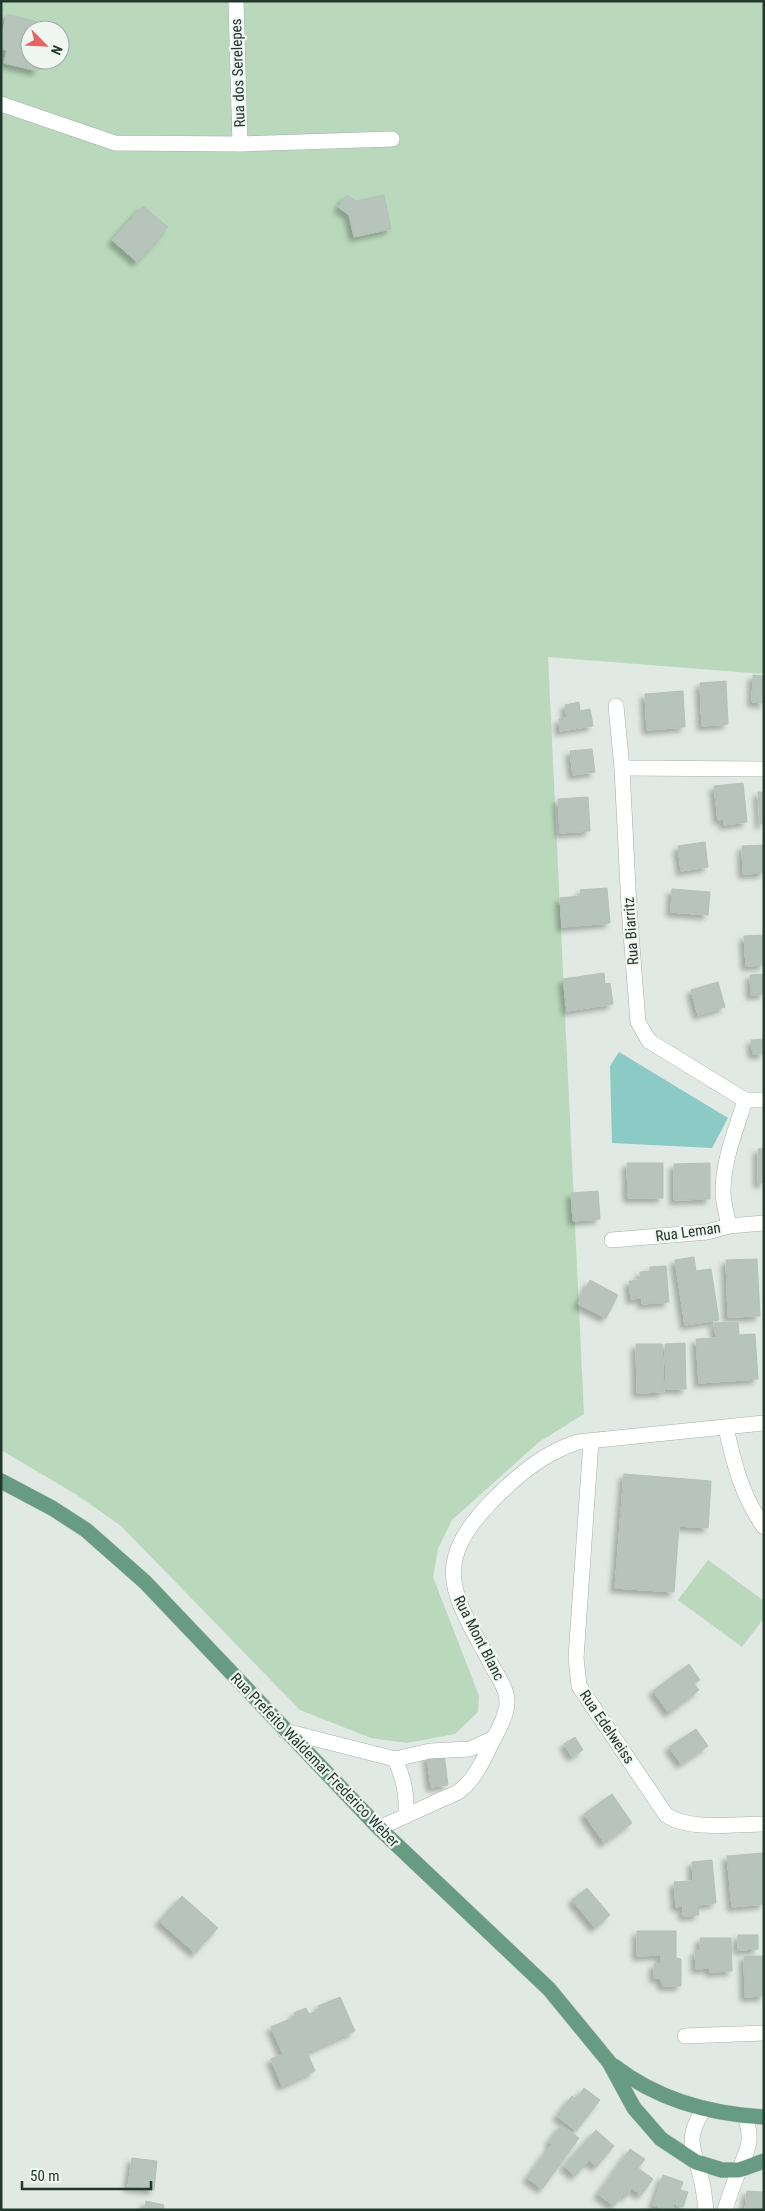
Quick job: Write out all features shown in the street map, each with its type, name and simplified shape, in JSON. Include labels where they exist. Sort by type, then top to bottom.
[{"type":"main road","name":"Rua Prefeito Waldemar Frederico Weber","points":[[1,1481],[80,1526],[115,1554],[151,1588],[379,1828],[549,1989],[609,2062]]},
{"type":"main road","points":[[609,2062],[632,2079],[673,2101],[704,2109],[764,2118]]},
{"type":"main road","points":[[609,2062],[634,2108],[648,2126],[661,2139],[696,2162],[722,2170],[739,2170],[764,2161]]},
{"type":"street","name":"Rua dos Serelepes","points":[[236,1],[240,144]]},
{"type":"street","points":[[1,104],[115,143],[240,144],[392,139]]},
{"type":"street","name":"Rua Biarritz","points":[[616,706],[622,768],[629,908],[638,1022],[649,1041],[745,1100]]},
{"type":"street","points":[[622,768],[764,769]]},
{"type":"street","points":[[729,1226],[723,1194],[724,1179],[733,1138],[745,1100],[764,1100]]},
{"type":"street","name":"Rua Leman","points":[[612,1240],[707,1232],[729,1226],[764,1223]]},
{"type":"street","name":"Rua Mont Blanc","points":[[379,1828],[459,1791],[481,1766],[507,1704],[505,1689],[464,1615],[455,1592],[452,1572],[458,1551],[467,1532],[480,1514],[539,1460],[558,1448],[578,1442],[764,1423]]},
{"type":"street","points":[[726,1428],[739,1481],[753,1512],[764,1526]]},
{"type":"street","name":"Rua Edelweiss","points":[[591,1441],[576,1658],[579,1686],[666,1815],[674,1820],[692,1824],[764,1824]]},
{"type":"street","points":[[285,1731],[395,1759],[430,1751],[470,1749],[494,1738]]},
{"type":"street","points":[[395,1759],[403,1778],[407,1795],[406,1816]]},
{"type":"street","points":[[685,2036],[764,2033]]},
{"type":"street","points":[[704,2109],[694,2130],[692,2152],[702,2182],[706,2210]]},
{"type":"street","points":[[725,2210],[739,2170],[747,2154],[750,2129],[745,2116]]},
{"type":"green space","points":[[1,1],[764,1],[764,674],[548,657],[584,1414],[539,1442],[452,1520],[438,1549],[433,1577],[479,1696],[478,1712],[455,1734],[407,1743],[371,1738],[300,1710],[121,1526],[77,1495],[1,1450]]},
{"type":"green space","points":[[708,1560],[764,1601],[764,1618],[742,1647],[678,1600]]},
{"type":"water","points":[[619,1052],[728,1118],[712,1148],[612,1143],[610,1066]]},
{"type":"building","points":[[7,14],[30,20],[20,20],[20,67],[4,63],[7,50],[1,49],[1,37]]},
{"type":"building","points":[[347,195],[356,201],[384,195],[391,229],[354,237],[349,215],[338,207]]},
{"type":"building","points":[[143,206],[168,227],[137,262],[112,240]]},
{"type":"building","points":[[753,675],[764,676],[764,706],[763,703],[752,702]]},
{"type":"building","points":[[726,681],[728,724],[702,726],[700,683]]},
{"type":"building","points":[[683,691],[685,727],[647,730],[645,694]]},
{"type":"building","points":[[579,702],[580,711],[590,709],[593,726],[560,731],[559,719],[567,718],[565,705]]},
{"type":"building","points":[[592,749],[595,772],[573,775],[570,751]]},
{"type":"building","points":[[743,783],[747,822],[724,825],[724,819],[718,820],[714,786]]},
{"type":"building","points":[[758,792],[764,792],[764,824],[760,824]]},
{"type":"building","points":[[588,797],[590,831],[560,833],[558,799]]},
{"type":"building","points":[[705,842],[708,867],[681,871],[678,846]]},
{"type":"building","points":[[764,845],[764,873],[743,874],[742,846]]},
{"type":"building","points":[[607,888],[610,923],[562,927],[560,898],[581,896],[580,890]]},
{"type":"building","points":[[672,889],[710,892],[708,915],[671,912]]},
{"type":"building","points":[[764,935],[764,965],[746,966],[744,936]]},
{"type":"building","points":[[604,973],[605,984],[610,983],[613,1004],[567,1011],[563,979]]},
{"type":"building","points":[[764,974],[764,994],[751,995],[750,975]]},
{"type":"building","points":[[718,982],[725,1007],[698,1015],[691,990]]},
{"type":"building","points":[[764,1039],[764,1054],[753,1054],[751,1040]]},
{"type":"building","points":[[764,1148],[764,1183],[758,1183],[758,1149]]},
{"type":"building","points":[[627,1163],[663,1163],[663,1198],[628,1198]]},
{"type":"building","points":[[710,1163],[710,1199],[674,1200],[674,1164]]},
{"type":"building","points":[[598,1191],[600,1219],[573,1221],[571,1193]]},
{"type":"building","points":[[694,1257],[696,1271],[711,1269],[719,1320],[685,1325],[675,1260]]},
{"type":"building","points":[[757,1259],[760,1316],[728,1317],[726,1260]]},
{"type":"building","points":[[666,1266],[669,1302],[642,1304],[642,1298],[631,1299],[629,1281],[640,1280],[640,1272],[650,1271],[650,1267]]},
{"type":"building","points":[[590,1280],[618,1295],[606,1318],[578,1304]]},
{"type":"building","points":[[738,1322],[739,1335],[755,1334],[758,1379],[699,1383],[696,1339],[716,1338],[714,1323]]},
{"type":"building","points":[[685,1343],[686,1389],[666,1389],[665,1344]]},
{"type":"building","points":[[636,1344],[662,1344],[664,1392],[637,1393]]},
{"type":"building","points":[[624,1474],[711,1481],[708,1528],[679,1526],[674,1592],[615,1588]]},
{"type":"building","points":[[689,1664],[700,1680],[694,1684],[699,1690],[669,1713],[653,1691]]},
{"type":"building","points":[[696,1729],[708,1746],[681,1764],[669,1747]]},
{"type":"building","points":[[575,1737],[583,1750],[572,1757],[564,1744]]},
{"type":"building","points":[[444,1754],[448,1785],[431,1787],[427,1756]]},
{"type":"building","points":[[612,1794],[632,1823],[604,1843],[584,1814]]},
{"type":"building","points":[[763,1853],[764,1904],[732,1907],[727,1856]]},
{"type":"building","points":[[712,1860],[716,1903],[698,1905],[699,1915],[683,1916],[683,1906],[676,1907],[674,1882],[693,1881],[692,1862]]},
{"type":"building","points":[[587,1888],[610,1915],[595,1928],[572,1900]]},
{"type":"building","points":[[182,1896],[218,1928],[195,1953],[159,1921]]},
{"type":"building","points":[[637,1931],[676,1931],[676,1958],[681,1959],[681,1986],[663,1986],[660,1978],[654,1978],[654,1964],[661,1964],[661,1955],[637,1956]]},
{"type":"building","points":[[738,1935],[758,1935],[758,1949],[738,1950]]},
{"type":"building","points":[[700,1938],[731,1938],[732,1971],[710,1972],[710,1968],[696,1969],[695,1951],[700,1951]]},
{"type":"building","points":[[744,1956],[764,1956],[764,1996],[745,1997]]},
{"type":"building","points":[[340,1997],[355,2031],[307,2052],[315,2071],[282,2086],[271,2059],[283,2054],[271,2027],[295,2017],[294,2013],[306,2008],[309,2014],[320,2010],[318,2006]]},
{"type":"building","points":[[584,2088],[600,2100],[576,2131],[557,2116],[572,2096],[576,2099]]},
{"type":"building","points":[[561,2125],[579,2138],[542,2189],[527,2178],[552,2144],[549,2142]]},
{"type":"building","points":[[596,2130],[614,2146],[596,2167],[589,2160],[575,2176],[564,2166]]},
{"type":"building","points":[[630,2149],[645,2159],[638,2168],[653,2179],[641,2195],[632,2188],[626,2197],[623,2194],[614,2206],[598,2194]]},
{"type":"building","points":[[132,2158],[157,2161],[154,2190],[128,2187]]},
{"type":"building","points":[[663,2175],[683,2182],[680,2190],[688,2192],[683,2207],[674,2204],[672,2210],[667,2210],[653,2205]]},
{"type":"building","points":[[747,2191],[764,2192],[764,2210],[745,2210]]},
{"type":"building","points":[[146,2201],[164,2205],[163,2210],[144,2210]]}]
